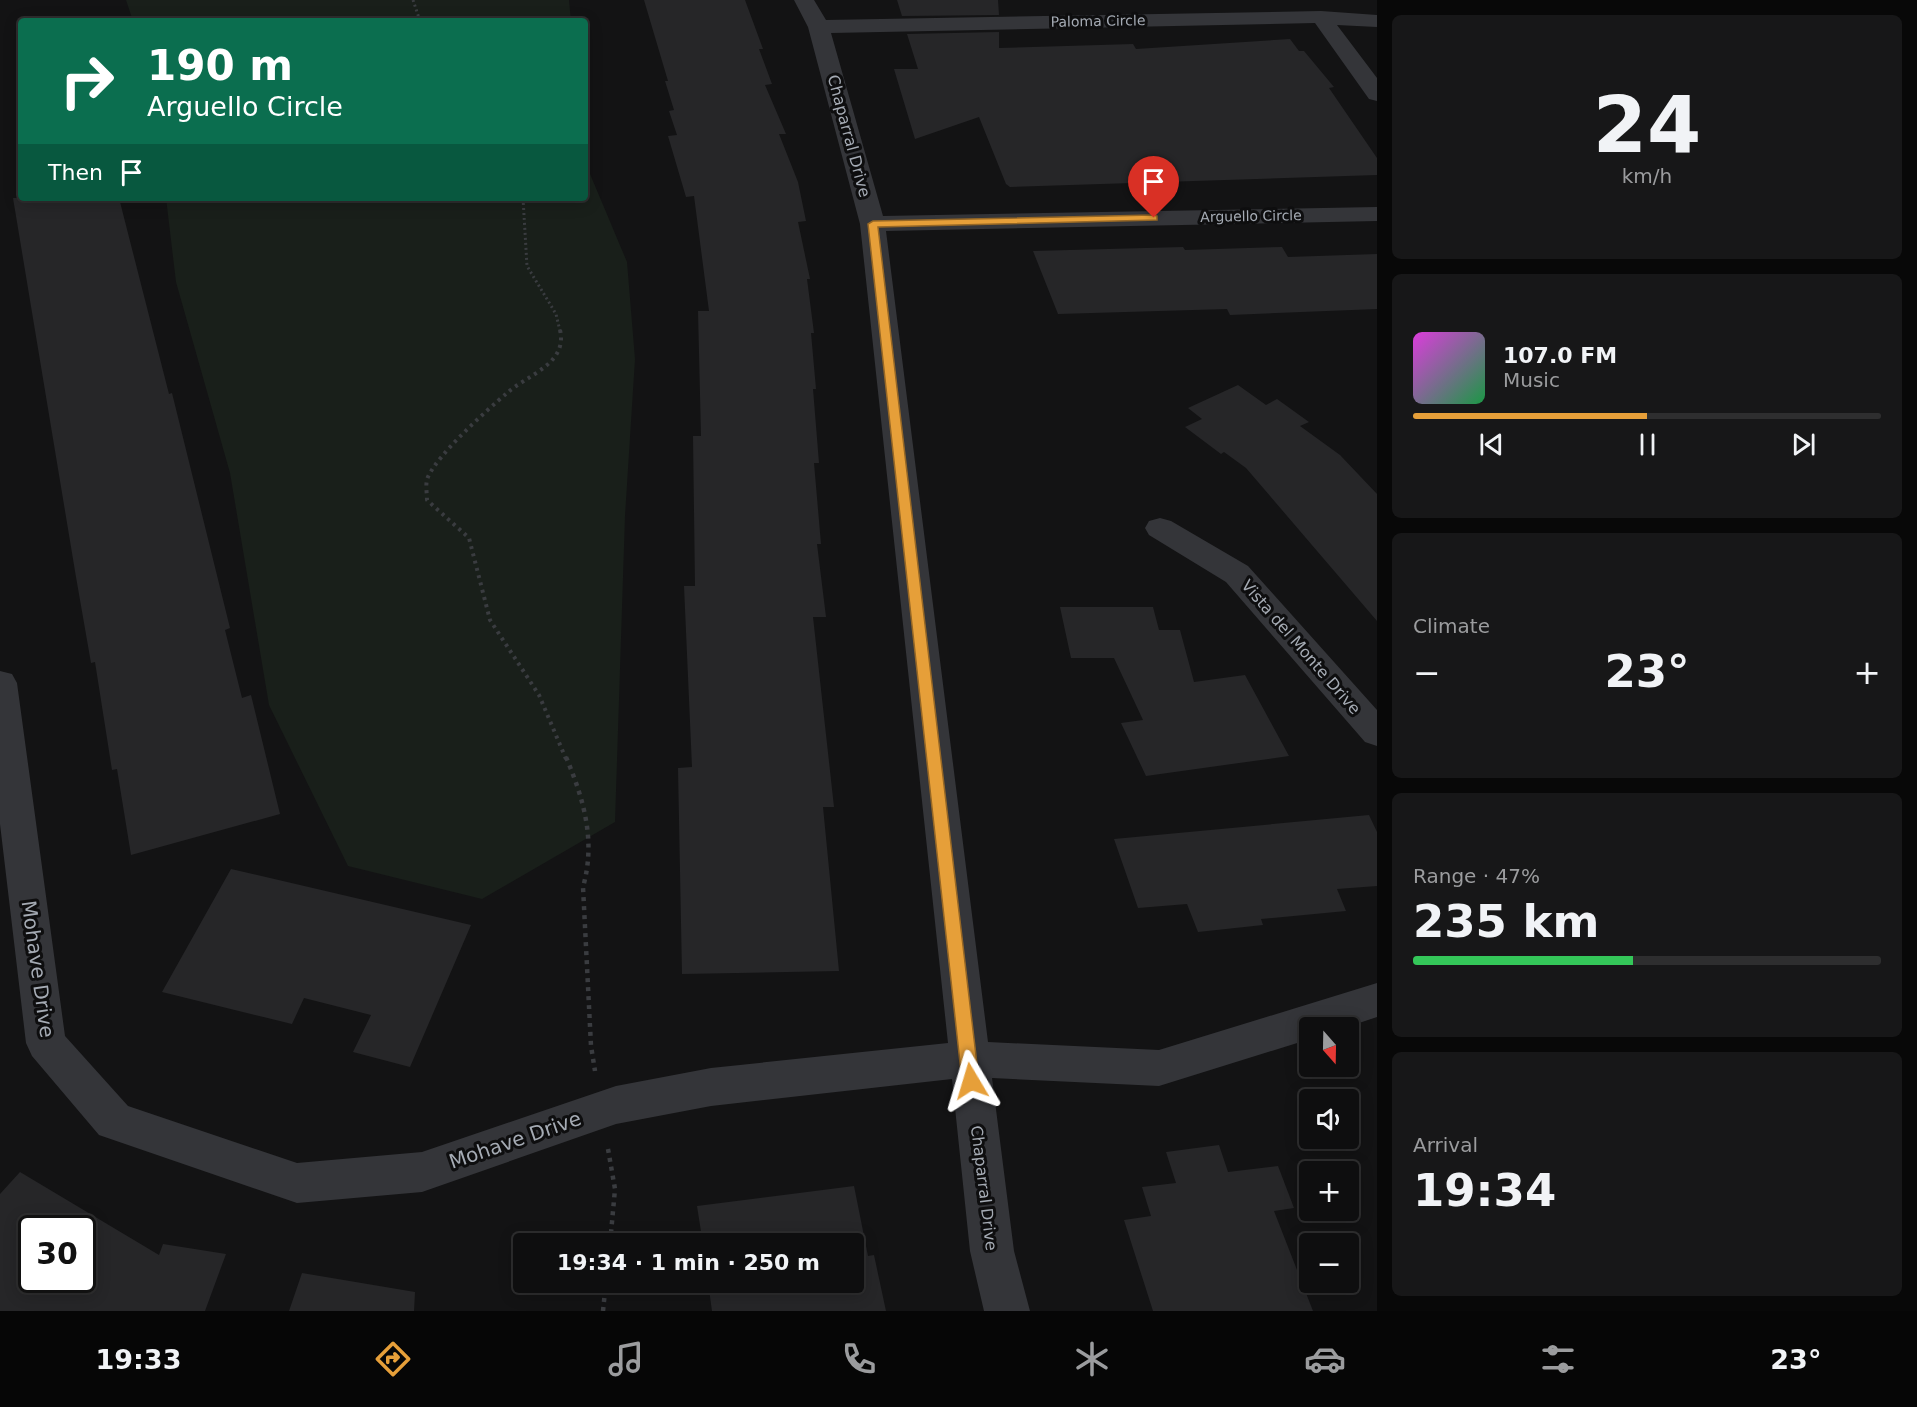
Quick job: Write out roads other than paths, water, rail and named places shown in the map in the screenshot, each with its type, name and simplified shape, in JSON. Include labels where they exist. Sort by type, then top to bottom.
[{"type":"street","name":"Chaparral Drive","points":[[804,0],[819,27],[873,224],[968,1059],[992,1251],[1007,1311]]},
{"type":"street","name":"Paloma Circle","points":[[819,27],[1321,17],[1377,21]]},
{"type":"street","points":[[1321,17],[1377,94]]},
{"type":"street","name":"Arguello Circle","points":[[873,224],[1377,214]]},
{"type":"street","name":"Vista del Monte Drive","points":[[1160,528],[1237,574],[1377,733]]},
{"type":"street","name":"Mohave Drive","points":[[0,683],[46,1043],[114,1121],[297,1183],[422,1172],[616,1105],[711,1087],[968,1059],[1160,1068],[1377,1000]]}]
